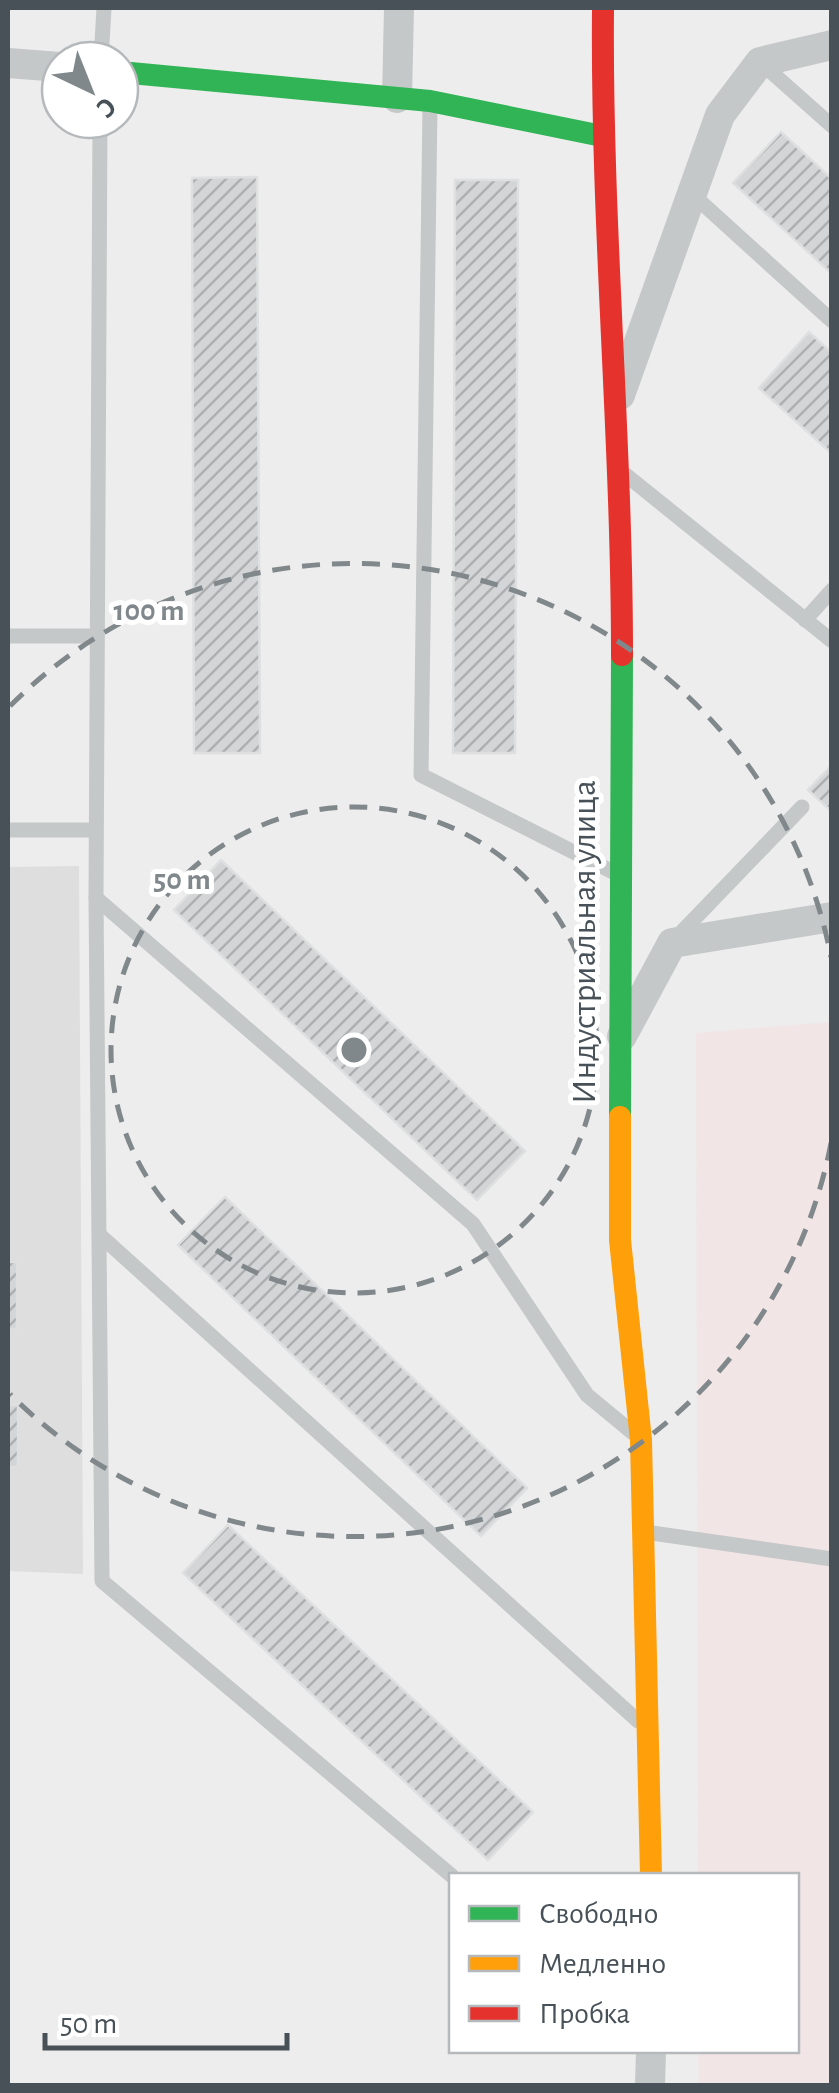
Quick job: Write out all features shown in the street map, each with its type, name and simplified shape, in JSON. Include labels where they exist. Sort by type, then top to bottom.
[{"type":"street","points":[[397,98],[398,8]]},
{"type":"street","name":"Индустриальная улица","points":[[602,8],[602,136],[619,470],[623,877],[620,1240],[642,1440],[651,1873]]},
{"type":"street","points":[[617,403],[720,115],[760,62],[832,45]]},
{"type":"street","points":[[8,63],[40,66]]},
{"type":"street","points":[[140,74],[430,101],[602,136]]},
{"type":"street","points":[[621,1039],[672,943],[832,917]]},
{"type":"street","points":[[650,2086],[651,2053]]},
{"type":"lane","points":[[102,40],[104,8]]},
{"type":"lane","points":[[760,62],[832,126]]},
{"type":"lane","points":[[430,101],[422,775],[623,877]]},
{"type":"lane","points":[[100,140],[95,830],[102,1237],[102,1581],[449,1873]]},
{"type":"lane","points":[[692,194],[832,320]]},
{"type":"lane","points":[[619,470],[832,642]]},
{"type":"lane","points":[[805,620],[832,590]]},
{"type":"lane","points":[[8,636],[96,636]]},
{"type":"lane","points":[[672,943],[802,807]]},
{"type":"lane","points":[[8,830],[95,830]]},
{"type":"lane","points":[[96,898],[473,1224],[587,1394],[642,1440]]},
{"type":"lane","points":[[102,1237],[648,1730]]},
{"type":"lane","points":[[645,1532],[832,1559]]},
{"type":"shaded area","points":[[79,866],[83,1574],[8,1571],[8,867]]},
{"type":"shaded area","points":[[831,1022],[831,2085],[699,2085],[698,2053],[799,2053],[799,1873],[698,1873],[696,1033]]},
{"type":"building","points":[[781,132],[832,179],[832,274],[733,183]]},
{"type":"building","points":[[257,177],[260,753],[194,753],[192,178]]},
{"type":"building","points":[[455,180],[518,180],[515,753],[453,753]]},
{"type":"building","points":[[809,332],[832,353],[832,454],[759,388]]},
{"type":"building","points":[[832,765],[832,812],[808,790]]},
{"type":"building","points":[[221,860],[525,1151],[477,1200],[174,910]]},
{"type":"building","points":[[225,1197],[527,1488],[481,1536],[178,1245]]},
{"type":"building","points":[[8,1262],[17,1262],[17,1329],[8,1329]]},
{"type":"building","points":[[8,1405],[18,1405],[18,1467],[8,1467]]},
{"type":"building","points":[[228,1525],[533,1812],[488,1860],[183,1573]]},
{"type":"traffic: fast","points":[[140,74],[430,101],[602,136]]},
{"type":"traffic: fast","points":[[620,1117],[622,655]]},
{"type":"traffic: slow","points":[[620,1117],[620,1240],[641,1440],[651,1873]]},
{"type":"traffic: jam","points":[[603,8],[622,655]]}]
